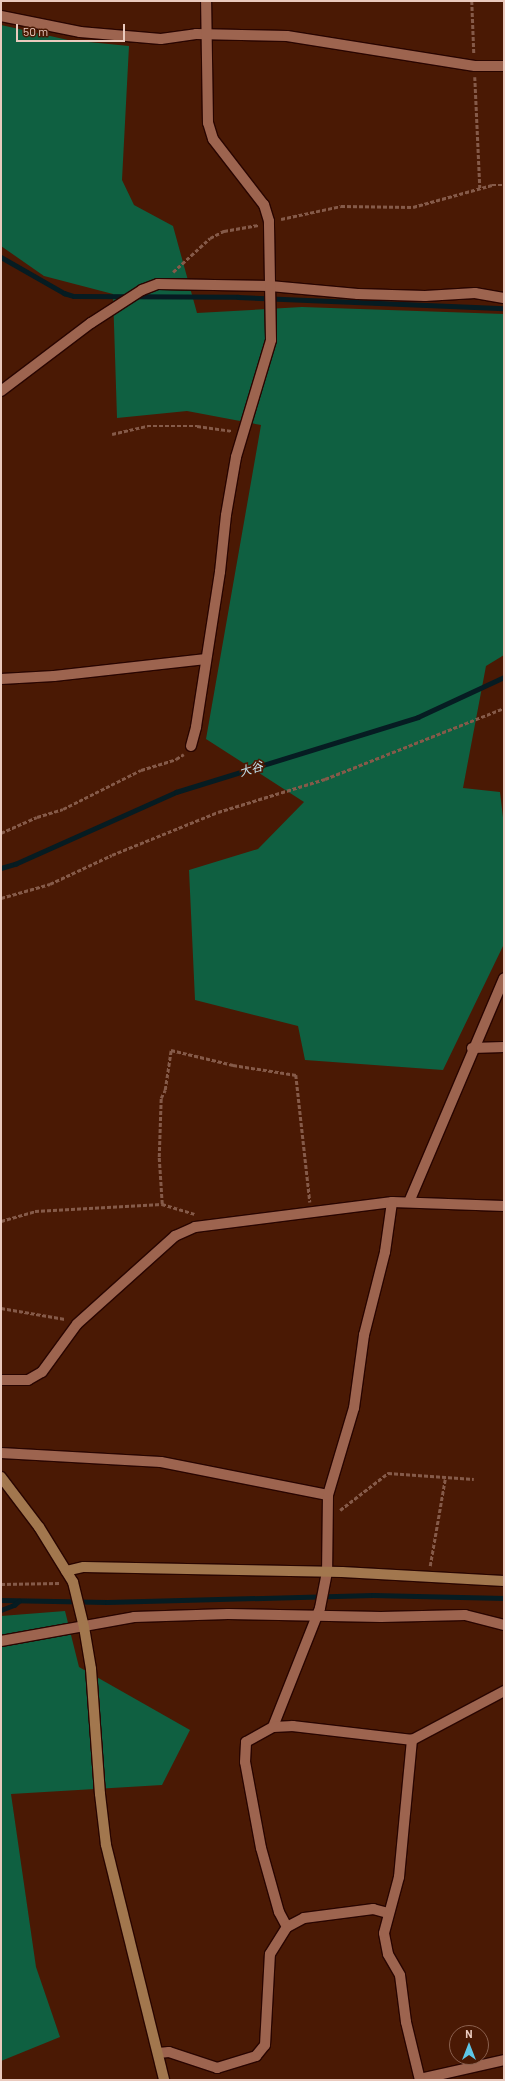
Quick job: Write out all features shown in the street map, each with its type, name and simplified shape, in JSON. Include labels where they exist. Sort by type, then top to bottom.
[{"type":"street","points":[[191,746],[220,572],[226,515],[243,434],[271,340],[269,223],[264,205],[213,138],[208,122],[206,1]]},
{"type":"street","points":[[1,16],[80,32],[123,37],[161,39],[206,35],[287,36],[475,66],[504,66]]},
{"type":"street","points":[[1,391],[91,323],[142,290],[162,284],[270,286],[358,294],[425,296],[475,293],[504,298]]},
{"type":"street","points":[[1,679],[54,676],[206,659]]},
{"type":"street","points":[[409,1202],[472,1048],[504,978]]},
{"type":"street","points":[[472,1048],[504,1047]]},
{"type":"street","points":[[273,1727],[315,1616],[320,1608],[327,1572],[328,1495],[354,1408],[364,1335],[386,1252],[392,1202]]},
{"type":"street","points":[[1,1380],[28,1380],[42,1372],[77,1324],[175,1236],[195,1227],[310,1210],[392,1202],[504,1206]]},
{"type":"street","points":[[1,1453],[161,1462],[328,1495]]},
{"type":"street","points":[[1,1477],[38,1527],[73,1582],[84,1627],[91,1669],[100,1794],[106,1844],[164,2080]]},
{"type":"street","points":[[66,1571],[84,1567],[327,1572],[504,1581]]},
{"type":"street","points":[[1,1641],[134,1617],[228,1614],[315,1616],[465,1615],[504,1625]]},
{"type":"street","points":[[287,1927],[279,1912],[261,1848],[245,1762],[246,1742],[273,1727],[293,1726],[412,1740],[504,1691]]},
{"type":"street","points":[[412,1740],[399,1876],[388,1913],[384,1933],[388,1954],[400,1975],[406,2022],[420,2079],[504,2060]]},
{"type":"street","points":[[158,2053],[169,2052],[217,2068],[256,2056],[265,2044],[270,1954],[287,1927],[304,1918],[373,1910],[388,1913]]},
{"type":"path","points":[[472,1],[480,188]]},
{"type":"path","points":[[162,284],[210,238],[236,228],[269,223],[341,206],[413,207],[480,188],[504,185]]},
{"type":"path","points":[[112,434],[147,426],[177,425],[197,426],[243,434]]},
{"type":"path","points":[[1,898],[50,884],[112,855],[218,812],[325,779],[504,708]]},
{"type":"path","points":[[1,833],[36,817],[63,809],[141,770],[176,759],[191,746]]},
{"type":"path","points":[[162,1204],[159,1157],[160,1098],[165,1090],[171,1050],[233,1065],[296,1075],[310,1210]]},
{"type":"path","points":[[1,1221],[34,1210],[162,1204],[187,1210],[198,1216],[208,1226]]},
{"type":"path","points":[[1,1308],[75,1321],[77,1324]]},
{"type":"path","points":[[327,1523],[388,1473],[445,1479],[474,1479]]},
{"type":"path","points":[[428,1576],[445,1479]]},
{"type":"path","points":[[1,1584],[73,1582]]},
{"type":"green space","points":[[1,25],[68,40],[129,46],[122,180],[134,205],[173,226],[197,313],[302,307],[504,314],[504,655],[486,666],[463,788],[500,792],[504,826],[504,944],[443,1070],[305,1060],[298,1026],[195,1000],[189,870],[258,849],[304,802],[206,739],[261,425],[187,411],[117,418],[113,294],[44,276],[1,246]]},
{"type":"green space","points":[[65,1611],[79,1667],[190,1730],[162,1785],[11,1794],[36,1967],[60,2037],[1,2061],[1,1616]]},
{"type":"waterway","points":[[1,257],[64,293],[74,296],[238,297],[504,308]]},
{"type":"waterway","name":"大谷","points":[[1,868],[15,864],[176,792],[418,717],[504,677]]},
{"type":"waterway","points":[[1,1600],[107,1602],[373,1595],[504,1598]]},
{"type":"waterway","points":[[1,1610],[14,1605],[19,1601]]}]
